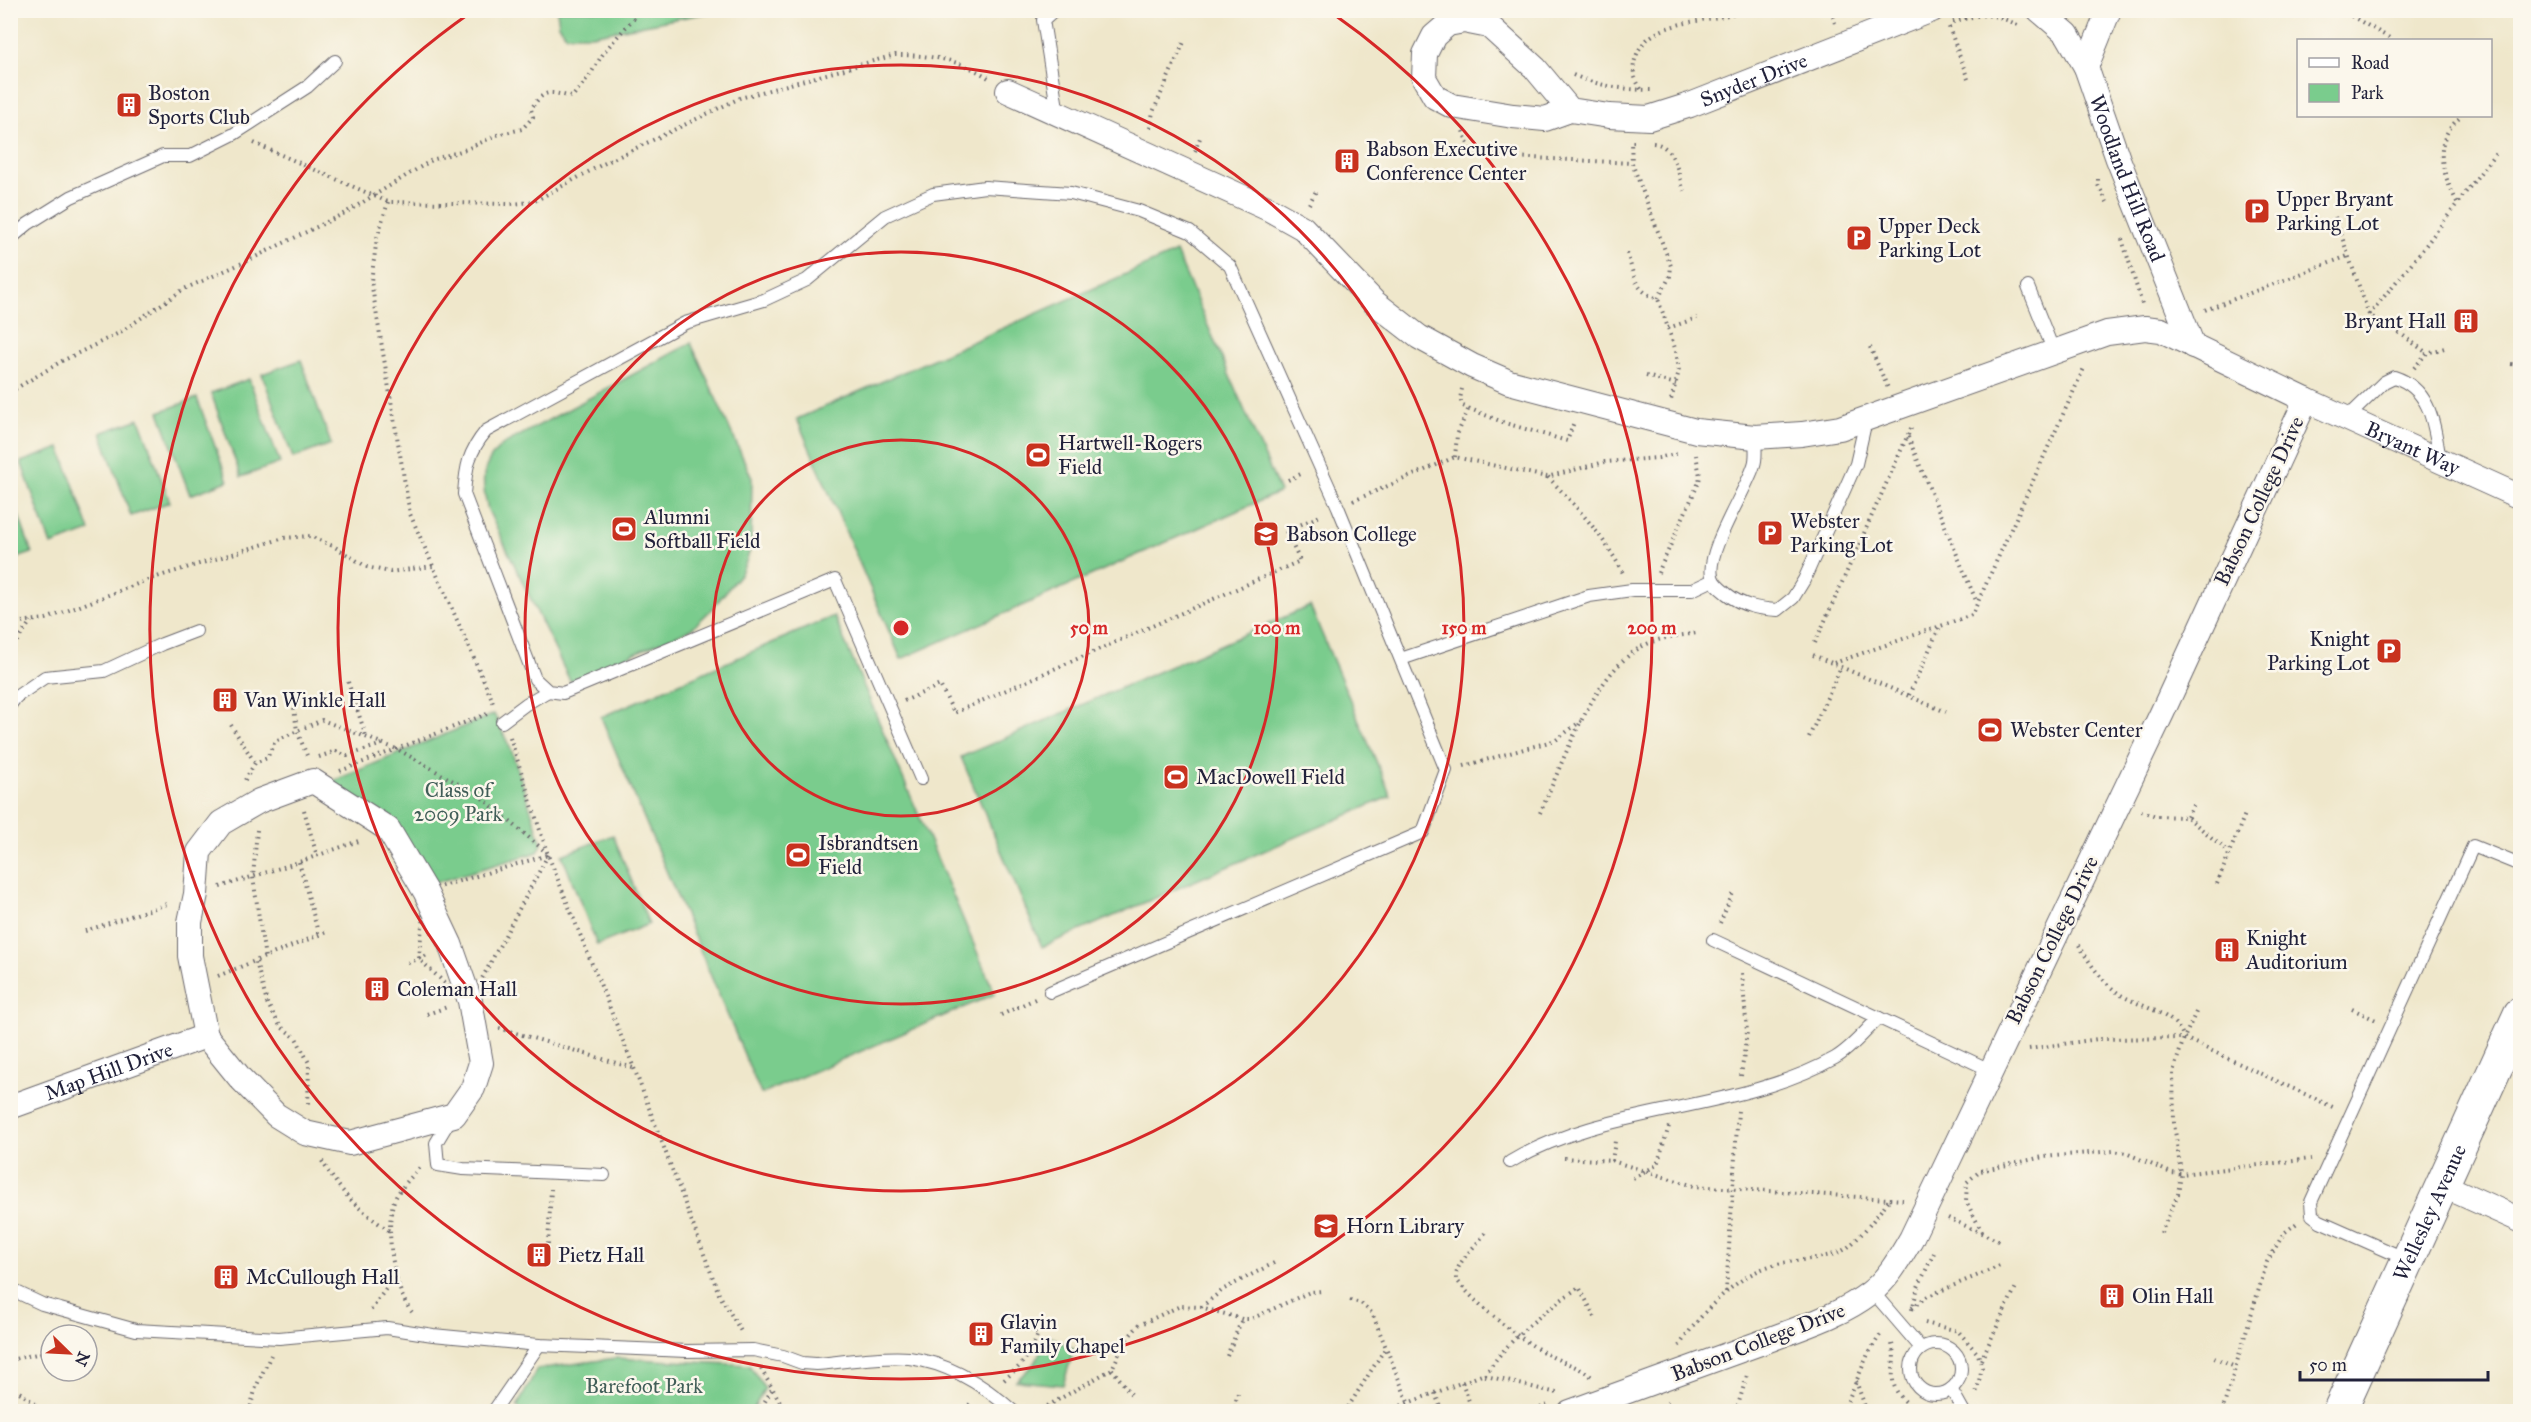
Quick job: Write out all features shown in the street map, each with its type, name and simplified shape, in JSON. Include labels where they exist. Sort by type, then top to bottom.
[{"type":"main road","name":"Wellesley Avenue","points":[[2339,1412],[2520,1014]]},
{"type":"street","name":"Snyder Drive","points":[[1570,110],[1535,68],[1489,26],[1464,21],[1448,24],[1434,36],[1425,54],[1424,78],[1434,97],[1452,106],[1545,119],[1570,110],[1609,116],[1649,118],[1690,105],[1932,10]]},
{"type":"street","name":"Woodland Hill Road","points":[[2109,10],[2086,67],[2118,159],[2193,346]]},
{"type":"street","points":[[2030,18],[2067,34],[2086,67]]},
{"type":"street","points":[[1008,91],[1269,209],[1303,228],[1374,302],[1419,337],[1472,366],[1528,388],[1696,431],[1755,437],[1802,434],[1840,428],[2107,333],[2145,328]]},
{"type":"street","name":"Babson College Drive","points":[[1561,1403],[1694,1368],[1832,1315],[1855,1304],[1893,1270],[1926,1208],[1994,1061],[2162,713],[2306,400],[2161,330],[2145,328]]},
{"type":"street","name":"Bryant Way","points":[[2306,400],[2520,497]]},
{"type":"street","points":[[305,784],[388,829],[425,891],[450,944],[472,1011],[481,1063],[473,1088],[454,1115],[350,1143],[305,1133],[276,1115],[257,1098],[206,1036],[194,984],[189,940],[200,852],[221,823],[259,801],[305,784]]},
{"type":"street","name":"Map Hill Drive","points":[[10,1107],[206,1036]]},
{"type":"street","points":[[2442,1185],[2520,1220]]},
{"type":"lane","points":[[1054,10],[1043,20],[1058,114]]},
{"type":"lane","points":[[10,239],[28,224],[71,197],[163,156],[190,156],[234,134],[307,87],[335,61]]},
{"type":"lane","points":[[921,779],[835,580],[563,693],[548,691],[535,679],[464,494],[466,468],[473,447],[486,431],[685,323],[764,300],[807,280],[885,216],[933,194],[985,187],[1071,193],[1139,211],[1190,232],[1230,266],[1338,507],[1446,770],[1423,832],[1050,992]]},
{"type":"lane","points":[[2028,287],[2054,352]]},
{"type":"lane","points":[[2348,418],[2384,382],[2394,377],[2403,380],[2423,395],[2434,423],[2440,460]]},
{"type":"lane","points":[[1755,437],[1755,463],[1711,564],[1713,580],[1737,602],[1759,609],[1778,610],[1786,606],[1804,580],[1856,464],[1866,420]]},
{"type":"lane","points":[[1401,659],[1589,596],[1632,590],[1692,590],[1713,580]]},
{"type":"lane","points":[[10,705],[16,697],[45,677],[104,671],[196,631]]},
{"type":"lane","points":[[502,722],[525,704],[548,691]]},
{"type":"lane","points":[[2408,1259],[2319,1221],[2312,1215],[2311,1202],[2473,846],[2520,865]]},
{"type":"lane","points":[[1713,940],[1879,1018],[1994,1061]]},
{"type":"lane","points":[[1510,1162],[1531,1150],[1605,1125],[1790,1080],[1837,1057],[1879,1018]]},
{"type":"lane","points":[[454,1115],[436,1143],[438,1165],[463,1169],[604,1175]]},
{"type":"lane","points":[[10,1289],[42,1304],[136,1330],[279,1338],[387,1328],[433,1335],[539,1345],[687,1351],[753,1350],[783,1356],[802,1363],[816,1364],[907,1358],[945,1367],[991,1391],[1014,1412]]},
{"type":"lane","points":[[1872,1291],[1921,1348]]},
{"type":"lane","points":[[1936,1343],[1944,1344],[1956,1354],[1961,1369],[1960,1377],[1951,1389],[1936,1394],[1928,1393],[1915,1383],[1911,1368],[1912,1360],[1921,1348],[1936,1343]]},
{"type":"lane","points":[[493,1412],[539,1345]]},
{"type":"lane","points":[[1951,1389],[1964,1412]]},
{"type":"path","points":[[10,392],[62,361],[119,333],[184,289],[345,213],[432,160],[467,149],[497,135],[522,129],[533,117],[531,109],[541,95],[550,91],[572,98],[604,52],[641,10]]},
{"type":"path","points":[[1641,90],[1633,76],[1633,63],[1639,48],[1651,36],[1683,23],[1743,10]]},
{"type":"path","points":[[1822,52],[1815,37],[1832,30],[1835,26],[1836,20],[1832,10]]},
{"type":"path","points":[[2341,10],[2391,39]]},
{"type":"path","points":[[1969,82],[1948,23],[1981,14],[2030,18]]},
{"type":"path","points":[[234,134],[388,202],[511,204],[532,202],[601,165],[740,98],[895,55],[921,55],[971,66],[1008,91]]},
{"type":"path","points":[[1567,72],[1595,84],[1628,90],[1664,90]]},
{"type":"path","points":[[2454,117],[2457,120]]},
{"type":"path","points":[[2457,202],[2444,175],[2441,154],[2446,135],[2461,117]]},
{"type":"path","points":[[1640,142],[1631,142],[1632,163],[1671,266],[1670,276],[1658,299],[1679,371],[1671,405]]},
{"type":"path","points":[[1649,143],[1664,145],[1671,152],[1684,191]]},
{"type":"path","points":[[2369,315],[2496,152]]},
{"type":"path","points":[[2097,175],[2098,185],[2108,205]]},
{"type":"path","points":[[305,784],[399,750],[496,710],[410,514],[371,281],[377,238],[388,202]]},
{"type":"path","points":[[2335,217],[2369,315],[2427,353]]},
{"type":"path","points":[[2120,234],[2145,312],[2145,328]]},
{"type":"path","points":[[1627,253],[1639,289],[1643,294],[1658,299]]},
{"type":"path","points":[[2183,323],[2210,307],[2348,256]]},
{"type":"path","points":[[1668,328],[1697,318]]},
{"type":"path","points":[[1870,347],[1889,392]]},
{"type":"path","points":[[2403,380],[2427,353],[2448,347]]},
{"type":"path","points":[[1834,663],[1972,615],[2089,357]]},
{"type":"path","points":[[2511,364],[2520,365]]},
{"type":"path","points":[[1646,376],[1676,384]]},
{"type":"path","points":[[1455,457],[1457,435],[1468,410]]},
{"type":"path","points":[[1815,643],[1915,419]]},
{"type":"path","points":[[1908,436],[1977,603]]},
{"type":"path","points":[[1650,590],[1699,482],[1695,450]]},
{"type":"path","points":[[890,707],[940,685],[954,713],[1300,561],[1286,531],[1455,457],[1547,477],[1605,462],[1658,458],[1686,452]]},
{"type":"path","points":[[1547,477],[1581,510],[1616,559],[1632,590]]},
{"type":"path","points":[[10,622],[46,619],[150,579],[284,538],[310,536],[335,547],[367,567],[390,572],[433,566]]},
{"type":"path","points":[[10,651],[31,620]]},
{"type":"path","points":[[1909,695],[1941,626]]},
{"type":"path","points":[[1540,813],[1582,721],[1607,678],[1634,651],[1653,641],[1697,633]]},
{"type":"path","points":[[1813,655],[1946,712]]},
{"type":"path","points":[[1809,736],[1841,667]]},
{"type":"path","points":[[348,682],[366,737]]},
{"type":"path","points":[[294,708],[297,731],[309,760],[305,784],[316,856]]},
{"type":"path","points":[[244,783],[255,763],[267,758],[275,741],[322,720],[399,750],[481,798],[548,855]]},
{"type":"path","points":[[1446,770],[1556,740],[1582,721]]},
{"type":"path","points":[[502,722],[514,747],[548,855],[634,1068],[718,1294],[753,1350]]},
{"type":"path","points":[[231,725],[255,763]]},
{"type":"path","points":[[2136,821],[2145,800]]},
{"type":"path","points":[[259,801],[253,877],[265,958]]},
{"type":"path","points":[[2187,818],[2194,801]]},
{"type":"path","points":[[2140,811],[2156,816],[2187,818],[2229,852]]},
{"type":"path","points":[[2217,884],[2246,814]]},
{"type":"path","points":[[85,931],[299,862],[388,829]]},
{"type":"path","points":[[425,891],[548,855]]},
{"type":"path","points":[[548,855],[472,1011],[634,1068]]},
{"type":"path","points":[[299,862],[319,936]]},
{"type":"path","points":[[1726,1292],[1739,1093],[1747,1032],[1744,978],[1738,960],[1713,940],[1733,893]]},
{"type":"path","points":[[194,984],[255,962],[329,931]]},
{"type":"path","points":[[2074,956],[2084,935]]},
{"type":"path","points":[[2079,945],[2100,978],[2135,1003],[2172,1020],[2181,1028],[2184,1038]]},
{"type":"path","points":[[255,962],[267,1003],[280,1026],[296,1038],[309,1063],[305,1133],[332,1178],[357,1209],[391,1232]]},
{"type":"path","points":[[1001,1015],[1050,992]]},
{"type":"path","points":[[2352,1009],[2390,1026]]},
{"type":"path","points":[[2161,1233],[2178,1194],[2181,1174],[2174,1123],[2173,1072],[2184,1038],[2197,1010]]},
{"type":"path","points":[[1994,1061],[2030,1049],[2098,1039],[2184,1038],[2349,1115]]},
{"type":"path","points":[[2025,1059],[2035,1039]]},
{"type":"path","points":[[1633,1178],[1657,1165],[1670,1123]]},
{"type":"path","points":[[1612,1161],[1615,1139]]},
{"type":"path","points":[[1531,1150],[1571,1160],[1612,1161],[1694,1185],[1910,1200],[1999,1241]]},
{"type":"path","points":[[1966,1182],[1980,1171],[2043,1157],[2113,1151],[2126,1153],[2171,1173],[2181,1174],[2330,1157]]},
{"type":"path","points":[[422,1166],[393,1203],[391,1232],[394,1276],[408,1308],[433,1335]]},
{"type":"path","points":[[1958,1200],[1971,1172]]},
{"type":"path","points":[[548,1244],[551,1173]]},
{"type":"path","points":[[1966,1182],[1966,1201],[1983,1233]]},
{"type":"path","points":[[1677,1348],[1726,1292],[1752,1274],[1772,1266],[1842,1251],[1869,1225],[1889,1199]]},
{"type":"path","points":[[1945,1228],[1954,1209]]},
{"type":"path","points":[[2222,1412],[2259,1286],[2276,1245],[2296,1223],[2312,1215]]},
{"type":"path","points":[[1485,1233],[1473,1250],[1460,1262],[1456,1279],[1480,1305],[1519,1335],[1548,1355],[1584,1370],[1600,1385]]},
{"type":"path","points":[[1916,1315],[1911,1309],[1918,1287],[1936,1248]]},
{"type":"path","points":[[1202,1307],[1224,1289],[1276,1262]]},
{"type":"path","points":[[354,1331],[379,1302],[394,1276]]},
{"type":"path","points":[[1485,1375],[1493,1362],[1534,1320],[1579,1287],[1595,1317]]},
{"type":"path","points":[[1979,1401],[1976,1390],[1981,1361],[2016,1287]]},
{"type":"path","points":[[1037,1412],[1112,1370],[1125,1341],[1139,1325],[1180,1306],[1202,1307],[1242,1319],[1264,1315],[1310,1292],[1322,1291]]},
{"type":"path","points":[[1350,1300],[1369,1308],[1408,1402]]},
{"type":"path","points":[[1227,1356],[1242,1319]]},
{"type":"path","points":[[959,1412],[991,1391],[1022,1365],[1031,1353],[1038,1333],[1015,1321]]},
{"type":"path","points":[[1921,1321],[1931,1326],[1943,1326],[1958,1331],[1969,1341],[1981,1361]]},
{"type":"path","points":[[1877,1328],[1892,1344],[1894,1352],[1892,1379],[1896,1390],[1907,1403],[1902,1412]]},
{"type":"path","points":[[249,1412],[256,1387],[279,1338]]},
{"type":"path","points":[[1345,1412],[1386,1347]]},
{"type":"path","points":[[10,1360],[39,1353]]},
{"type":"path","points":[[2214,1358],[2235,1366]]},
{"type":"path","points":[[1736,1412],[1750,1364]]},
{"type":"path","points":[[1112,1370],[1131,1394]]},
{"type":"path","points":[[1384,1412],[1485,1375],[1561,1403]]},
{"type":"path","points":[[764,1376],[786,1412]]},
{"type":"path","points":[[1855,1380],[1867,1412]]},
{"type":"path","points":[[1462,1382],[1473,1412]]},
{"type":"path","points":[[10,1385],[46,1412]]},
{"type":"path","points":[[759,1412],[772,1389]]},
{"type":"path","points":[[1233,1412],[1238,1393]]},
{"type":"path","points":[[1435,1393],[1443,1412]]},
{"type":"path","points":[[1529,1412],[1561,1403]]},
{"type":"green space","points":[[557,10],[717,11],[592,35],[566,35],[559,25]]},
{"type":"green space","name":"Hartwell-Rogers Field","points":[[1176,252],[1280,492],[901,659],[797,419]]},
{"type":"green space","name":"Alumni Softball Field","points":[[691,343],[752,478],[751,547],[746,562],[741,573],[711,610],[691,629],[570,681],[488,510],[484,491],[486,467],[502,445]]},
{"type":"green space","points":[[301,360],[331,444],[293,458],[262,374]]},
{"type":"green space","points":[[249,379],[280,463],[241,477],[211,393]]},
{"type":"green space","points":[[197,398],[228,481],[190,495],[159,412]]},
{"type":"green space","points":[[139,419],[170,502],[131,516],[101,433]]},
{"type":"green space","points":[[60,448],[90,531],[51,545],[21,462]]},
{"type":"green space","points":[[11,494],[32,553],[10,560]]},
{"type":"green space","name":"MacDowell Field","points":[[1310,606],[1391,796],[1042,947],[961,757]]},
{"type":"green space","name":"Isbrandtsen Field","points":[[834,616],[995,994],[761,1094],[601,717]]},
{"type":"green space","name":"Class of 2009 Park","points":[[494,714],[512,752],[542,844],[538,852],[428,885],[328,783]]},
{"type":"green space","points":[[613,835],[649,924],[597,945],[562,855]]},
{"type":"green space","points":[[1049,1336],[1074,1349],[1063,1385],[1016,1381],[1033,1365]]},
{"type":"green space","name":"Barefoot Park","points":[[616,1358],[749,1365],[765,1388],[752,1411],[525,1412],[517,1407],[537,1369]]},
{"type":"place","name":"Boston Sports Club","points":[[129,105]]},
{"type":"place","name":"Babson Executive Conference Center","points":[[1347,161]]},
{"type":"place","name":"Upper Bryant Parking Lot","points":[[2257,211]]},
{"type":"place","name":"Upper Deck Parking Lot","points":[[1859,238]]},
{"type":"place","name":"Bryant Hall","points":[[2466,321]]},
{"type":"place","name":"Hartwell-Rogers Field","points":[[1038,455]]},
{"type":"place","name":"Alumni Softball Field","points":[[624,529]]},
{"type":"place","name":"Webster Parking Lot","points":[[1770,533]]},
{"type":"place","name":"Babson College","points":[[1266,534]]},
{"type":"place","name":"Knight Parking Lot","points":[[2389,651]]},
{"type":"place","name":"Van Winkle Hall","points":[[225,700]]},
{"type":"place","name":"Webster Center","points":[[1990,730]]},
{"type":"place","name":"MacDowell Field","points":[[1176,777]]},
{"type":"place","name":"Isbrandtsen Field","points":[[798,855]]},
{"type":"place","name":"Knight Auditorium","points":[[2227,950]]},
{"type":"place","name":"Coleman Hall","points":[[377,989]]},
{"type":"place","name":"Horn Library","points":[[1326,1226]]},
{"type":"place","name":"Pietz Hall","points":[[539,1255]]},
{"type":"place","name":"McCullough Hall","points":[[226,1277]]},
{"type":"place","name":"Olin Hall","points":[[2112,1296]]},
{"type":"place","name":"Glavin Family Chapel","points":[[981,1334]]}]
